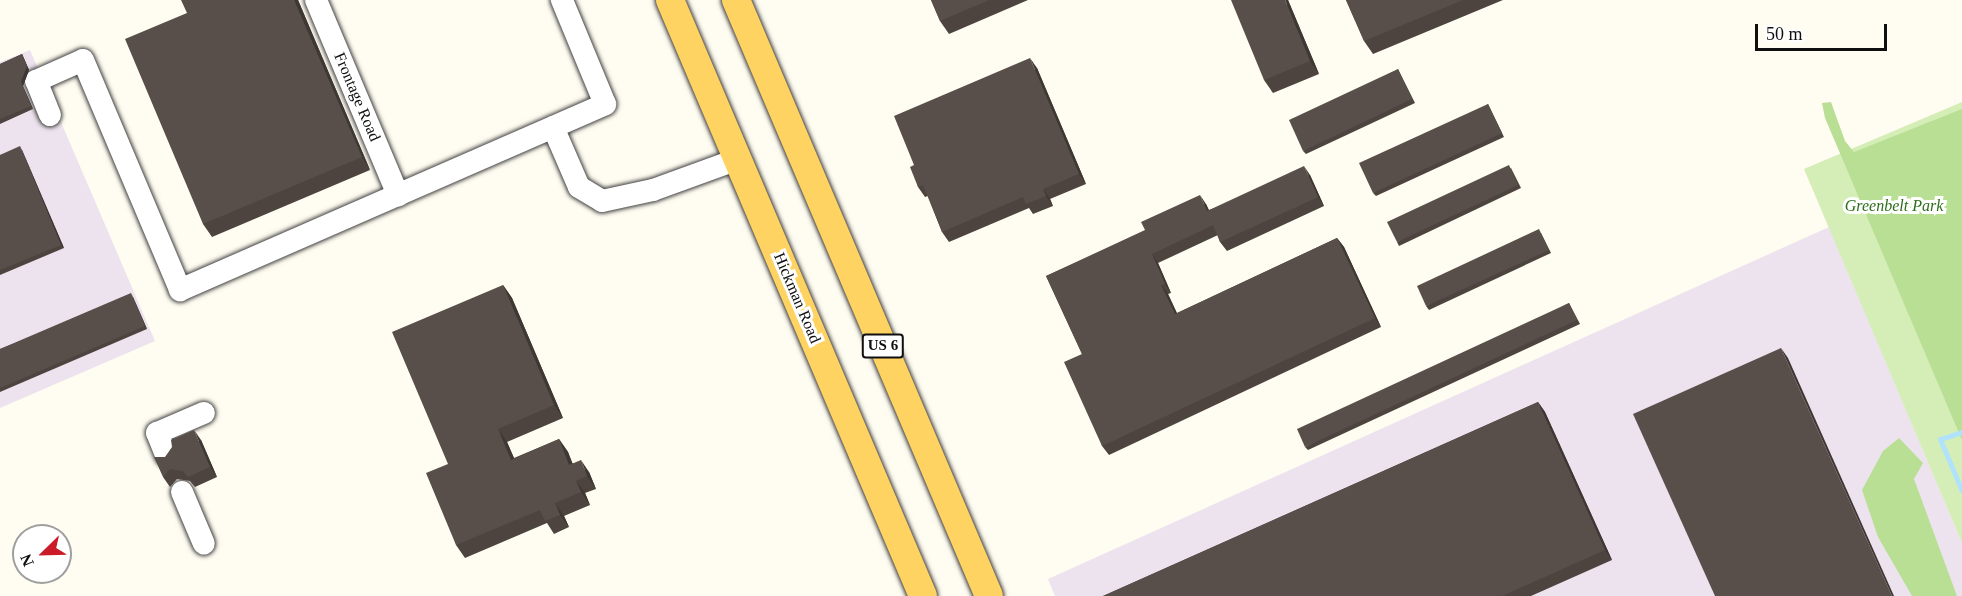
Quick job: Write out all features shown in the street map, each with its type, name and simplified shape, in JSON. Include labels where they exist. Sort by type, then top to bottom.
[{"type":"main road","name":"Hickman Road","points":[[670,0],[923,596]]},
{"type":"main road","name":"US 6","points":[[736,0],[989,596]]},
{"type":"lane","name":"Frontage Road","points":[[316,0],[398,195]]},
{"type":"lane","points":[[50,115],[36,81],[83,60],[180,290],[605,104],[562,0]]},
{"type":"lane","points":[[553,127],[579,187],[602,201],[653,190],[738,159]]},
{"type":"lane","points":[[166,455],[157,433],[204,413]]},
{"type":"lane","points":[[182,492],[204,544]]},
{"type":"shaded area","points":[[30,50],[155,341],[0,408],[0,62]]},
{"type":"shaded area","points":[[1829,227],[1962,543],[1962,596],[1055,596],[1048,579]]},
{"type":"green space","points":[[1831,102],[1845,141],[1854,152],[1962,109],[1962,440],[1825,118],[1822,103]]},
{"type":"green space","name":"Greenbelt Park","points":[[1962,102],[1962,543],[1804,169]]},
{"type":"green space","points":[[1899,438],[1923,463],[1914,479],[1957,596],[1912,596],[1878,537],[1862,490],[1883,451]]},
{"type":"building","points":[[181,0],[294,0],[362,157],[203,224],[125,39],[187,13]]},
{"type":"building","points":[[931,0],[989,0],[940,21]]},
{"type":"building","points":[[1231,0],[1285,0],[1310,61],[1264,80]]},
{"type":"building","points":[[1346,0],[1463,0],[1364,41]]},
{"type":"building","points":[[22,54],[27,66],[21,82],[31,106],[0,119],[0,64]]},
{"type":"building","points":[[1030,58],[1079,174],[1043,189],[1046,196],[1026,204],[1023,197],[942,232],[923,185],[918,187],[910,167],[914,165],[894,116]]},
{"type":"building","points":[[1398,69],[1412,99],[1303,151],[1289,120]]},
{"type":"building","points":[[1488,104],[1502,133],[1373,193],[1359,163]]},
{"type":"building","points":[[20,146],[61,245],[0,270],[0,155]]},
{"type":"building","points":[[1509,165],[1518,185],[1397,242],[1387,222]]},
{"type":"building","points":[[1304,166],[1318,197],[1220,242],[1213,225],[1152,254],[1165,284],[1161,285],[1175,314],[1337,238],[1375,318],[1102,446],[1064,362],[1082,354],[1046,276],[1145,230],[1141,222],[1200,195],[1207,211]]},
{"type":"building","points":[[1539,229],[1549,250],[1426,306],[1417,286]]},
{"type":"building","points":[[503,285],[554,405],[498,429],[511,460],[559,439],[569,465],[581,460],[587,476],[576,481],[581,492],[555,503],[560,515],[545,521],[540,510],[456,545],[426,473],[448,464],[392,332]]},
{"type":"building","points":[[131,293],[145,326],[0,388],[0,349]]},
{"type":"building","points":[[1569,303],[1577,320],[1305,447],[1297,429]]},
{"type":"building","points":[[1781,348],[1892,596],[1715,596],[1633,414]]},
{"type":"building","points":[[1538,402],[1605,550],[1502,596],[1103,596]]},
{"type":"building","points":[[194,430],[210,467],[188,477],[183,471],[170,469],[163,477],[154,457],[165,457],[172,447],[171,440]]},
{"type":"waterway","points":[[1962,432],[1940,439],[1962,491]]}]
